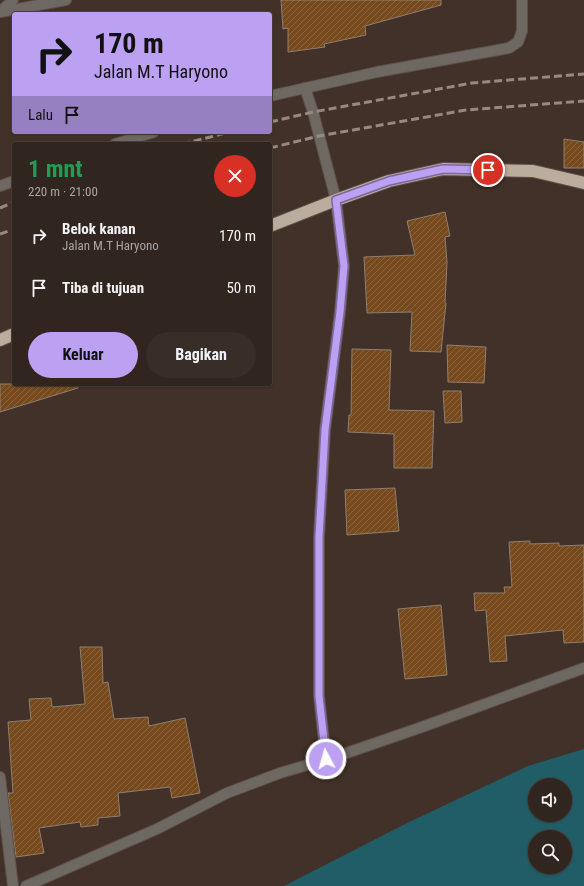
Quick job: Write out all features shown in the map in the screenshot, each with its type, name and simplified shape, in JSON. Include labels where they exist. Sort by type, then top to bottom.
[{"type":"highway","points":[[272,225],[389,181],[443,169],[533,171],[584,183]]},
{"type":"highway","points":[[0,340],[12,335]]},
{"type":"street","points":[[0,12],[13,0]]},
{"type":"street","points":[[0,12],[66,0]]},
{"type":"street","points":[[272,96],[377,72],[509,48],[518,42],[522,31],[522,0]]},
{"type":"street","points":[[305,88],[313,112],[336,200],[344,266],[340,312],[325,430],[319,537],[319,696],[326,759]]},
{"type":"street","points":[[122,142],[148,134]]},
{"type":"street","points":[[0,186],[12,182]]},
{"type":"street","points":[[26,886],[157,829],[227,793],[280,773],[422,727],[584,668]]},
{"type":"street","points":[[0,777],[14,886]]},
{"type":"water","points":[[584,749],[584,886],[284,886],[407,823],[528,766]]},
{"type":"building","points":[[281,0],[441,0],[441,5],[365,26],[366,35],[324,44],[325,47],[288,52],[288,28],[283,29]]},
{"type":"building","points":[[564,139],[584,142],[584,168],[564,168]]},
{"type":"building","points":[[445,212],[450,236],[445,237],[447,262],[446,303],[441,352],[410,351],[412,312],[367,313],[364,257],[415,255],[407,221]]},
{"type":"building","points":[[447,345],[486,347],[484,383],[448,382]]},
{"type":"building","points":[[352,349],[391,350],[389,410],[434,411],[432,468],[394,468],[394,434],[348,432],[349,415],[351,415]]},
{"type":"building","points":[[0,384],[12,384],[12,386],[78,386],[78,388],[0,412]]},
{"type":"building","points":[[443,391],[461,391],[462,422],[445,423]]},
{"type":"building","points":[[395,488],[399,531],[347,535],[345,490]]},
{"type":"building","points":[[530,541],[530,544],[559,543],[559,546],[584,545],[584,642],[564,643],[563,630],[505,636],[507,661],[490,662],[486,610],[475,611],[474,593],[505,593],[504,587],[512,587],[509,542]]},
{"type":"building","points":[[441,605],[447,675],[405,679],[398,609]]},
{"type":"building","points":[[80,647],[102,647],[103,683],[108,682],[114,719],[148,717],[149,726],[185,718],[200,793],[172,798],[170,787],[118,793],[120,816],[98,818],[98,825],[81,827],[80,822],[39,828],[44,853],[16,857],[8,793],[13,793],[8,722],[31,720],[29,699],[51,698],[52,707],[85,704]]},
{"type":"railway","points":[[272,122],[313,112],[472,83],[584,74]]},
{"type":"railway","points":[[272,148],[319,136],[466,110],[584,101]]},
{"type":"railway","points":[[190,142],[222,134]]},
{"type":"railway","points":[[0,208],[12,203]]},
{"type":"railway","points":[[0,234],[12,230]]},
{"type":"route","points":[[326,759],[319,696],[319,537],[325,430],[340,312],[344,266],[336,200],[389,181],[443,169],[488,170]]}]
